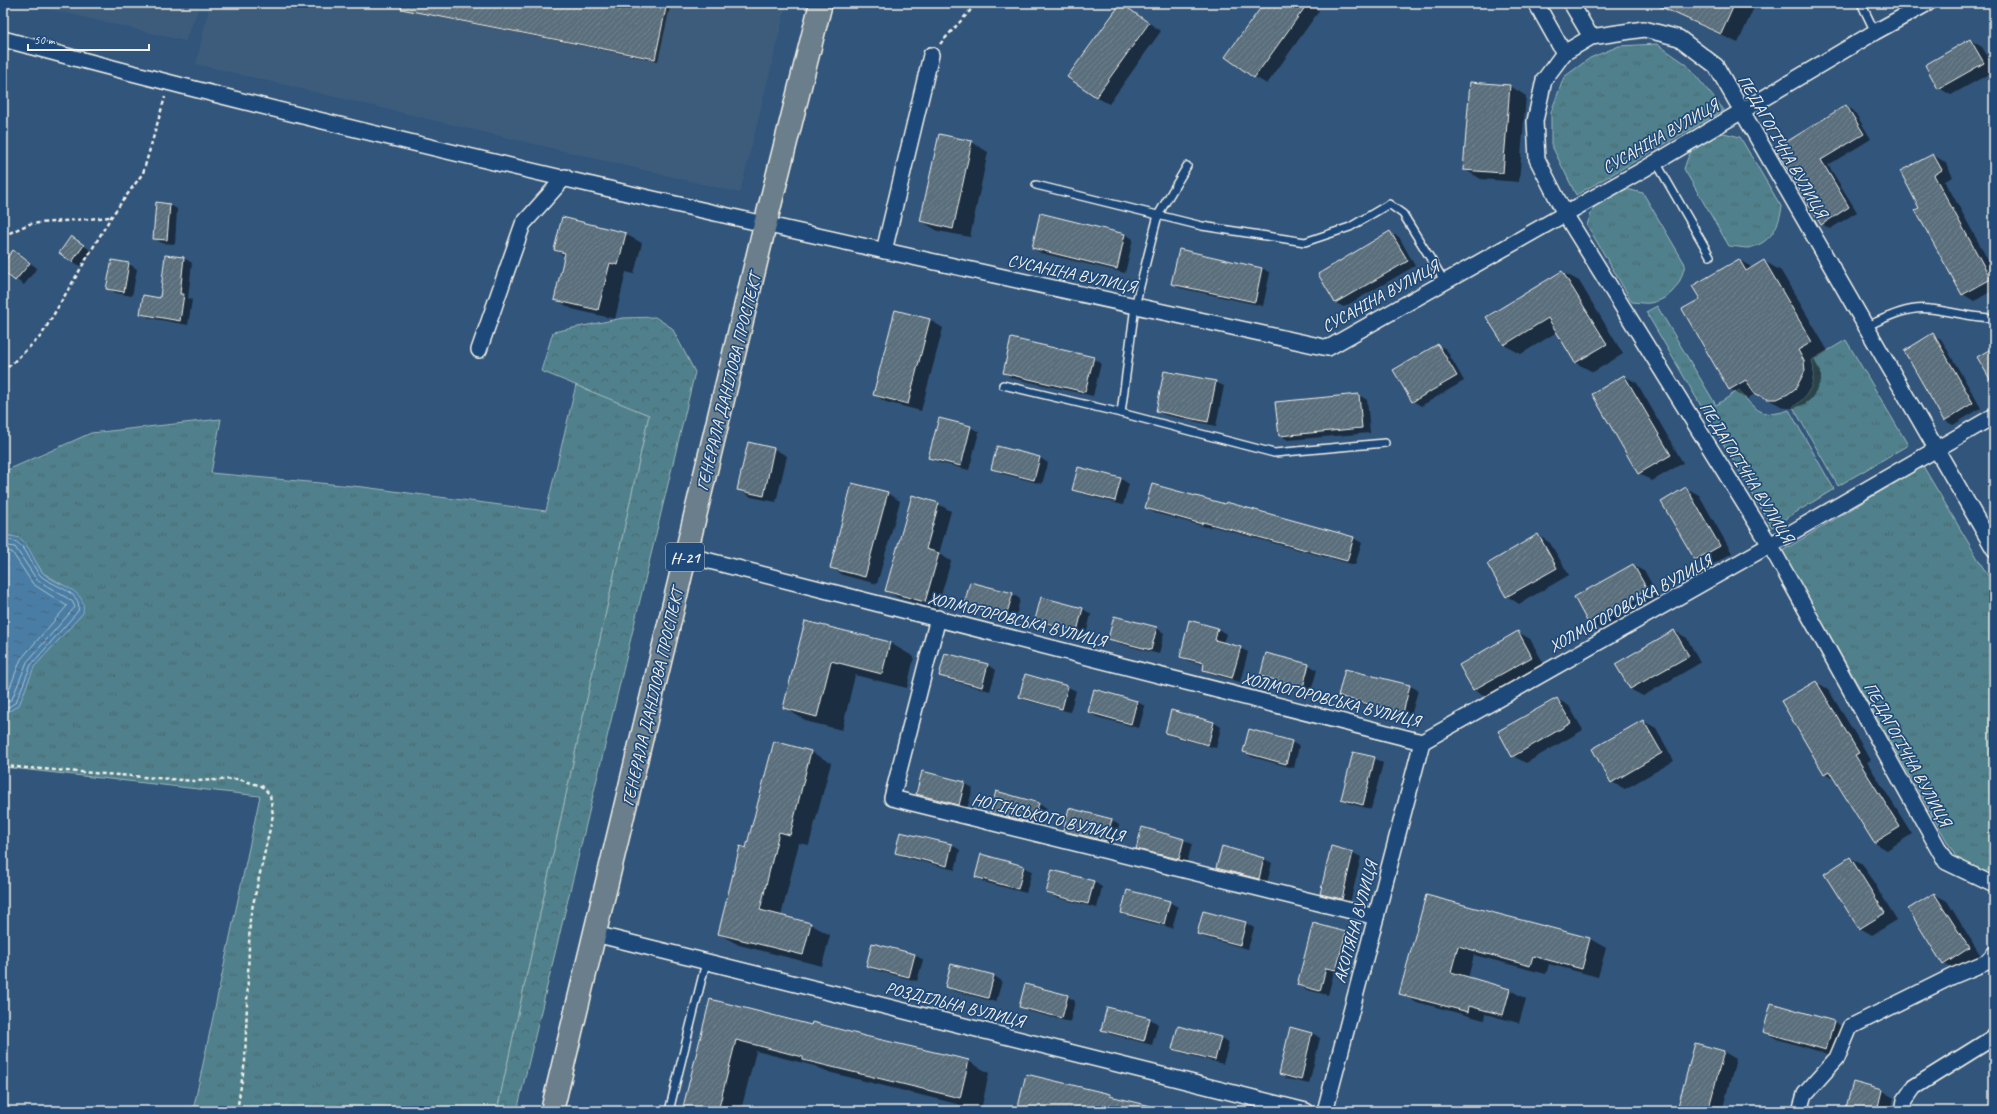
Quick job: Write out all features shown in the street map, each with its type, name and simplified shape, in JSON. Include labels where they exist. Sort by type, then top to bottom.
[{"type":"main road","name":"ГЕНЕРАЛА ДАНІЛОВА ПРОСПЕКТ","points":[[552,1111],[765,225],[821,3]]},
{"type":"street","points":[[1536,3],[1564,53]]},
{"type":"street","points":[[1571,3],[1591,37]]},
{"type":"street","name":"СУСАНІНА ВУЛИЦЯ","points":[[3,39],[169,84],[765,225],[1328,348],[1656,162],[1875,32],[1928,3]]},
{"type":"street","name":"ПЕДАГОГІЧНА ВУЛИЦЯ","points":[[1994,549],[1740,111],[1716,66],[1679,38],[1644,30],[1591,37],[1564,53],[1544,80],[1535,121],[1537,159],[1565,214],[1770,545],[1946,862],[1994,885]]},
{"type":"street","points":[[884,251],[931,56]]},
{"type":"street","points":[[479,350],[523,224],[565,178]]},
{"type":"street","name":"ХОЛМОГОРОВСЬКА ВУЛИЦЯ","points":[[686,555],[1422,742],[1994,416]]},
{"type":"street","name":"НОГІНСЬКОГО ВУЛИЦЯ","points":[[938,618],[892,798],[1376,917]]},
{"type":"street","name":"АКОПЯНА ВУЛИЦЯ","points":[[1325,1111],[1422,742]]},
{"type":"street","name":"РОЗДІЛЬНА ВУЛИЦЯ","points":[[595,934],[1306,1111]]},
{"type":"street","points":[[1800,1111],[1805,1094],[1836,1058],[1850,1027],[1953,976],[1987,962],[1994,954]]},
{"type":"street","points":[[1903,1111],[1905,1100],[1914,1087],[1994,1037]]},
{"type":"lane","points":[[1861,3],[1875,32]]},
{"type":"lane","points":[[1656,162],[1710,256]]},
{"type":"lane","points":[[1121,413],[1135,306],[1158,215],[1188,166]]},
{"type":"lane","points":[[1036,185],[1202,226],[1304,242],[1350,227],[1389,204],[1404,214],[1445,282]]},
{"type":"lane","points":[[1865,327],[1894,314],[1928,308],[1983,318],[1994,318]]},
{"type":"lane","points":[[1003,385],[1121,413],[1274,453],[1385,443]]},
{"type":"lane","points":[[669,1111],[706,962]]},
{"type":"path","points":[[931,56],[978,3]]},
{"type":"path","points":[[3,372],[41,336],[110,216],[143,173],[169,84]]},
{"type":"path","points":[[3,236],[29,224],[110,216]]},
{"type":"path","points":[[3,766],[195,781],[238,779],[262,786],[270,796],[273,816],[250,918],[245,1061],[237,1111]]},
{"type":"shaded area","points":[[23,3],[201,3],[185,41]]},
{"type":"shaded area","points":[[210,3],[787,3],[740,193],[196,64]]},
{"type":"green space","points":[[1657,44],[1686,64],[1724,110],[1576,195],[1551,144],[1551,112],[1564,77],[1590,58],[1619,46]]},
{"type":"green space","points":[[1724,133],[1740,137],[1782,208],[1778,222],[1772,234],[1762,243],[1748,248],[1729,246],[1684,169],[1693,148],[1697,144],[1708,138]]},
{"type":"green space","points":[[1626,189],[1643,193],[1685,264],[1681,278],[1674,290],[1664,298],[1650,303],[1632,302],[1587,225],[1593,210],[1600,201],[1610,194]]},
{"type":"green space","points":[[1657,306],[1716,405],[1739,390],[1749,403],[1760,411],[1766,413],[1780,413],[1789,410],[1834,489],[1772,527],[1646,312]]},
{"type":"green space","points":[[655,317],[672,328],[695,372],[517,1111],[497,1111],[649,415],[541,371],[553,332],[623,318]]},
{"type":"green space","points":[[1846,340],[1908,445],[1838,486],[1793,407],[1804,398],[1811,387],[1814,374],[1812,360]]},
{"type":"green space","points":[[576,385],[649,415],[497,1111],[193,1111],[260,796],[3,767],[3,715],[19,705],[34,667],[83,613],[70,589],[43,573],[21,539],[11,536],[3,536],[3,472],[91,433],[221,419],[211,473],[363,487],[546,511]]},
{"type":"green space","points":[[1923,466],[1994,586],[1994,867],[1969,880],[1782,551]]},
{"type":"water","points":[[3,536],[21,539],[27,546],[43,573],[70,588],[81,598],[83,613],[34,667],[19,705],[3,715]]},
{"type":"building","points":[[402,3],[667,3],[655,59],[401,9]]},
{"type":"building","points":[[1121,3],[1149,23],[1096,97],[1067,77]]},
{"type":"building","points":[[1264,3],[1308,3],[1254,78],[1225,57]]},
{"type":"building","points":[[1652,3],[1735,3],[1721,34]]},
{"type":"building","points":[[1970,39],[1984,63],[1938,89],[1925,65]]},
{"type":"building","points":[[1470,82],[1510,85],[1503,173],[1463,170]]},
{"type":"building","points":[[1846,105],[1864,134],[1821,160],[1849,207],[1821,225],[1775,149]]},
{"type":"building","points":[[939,134],[972,141],[953,229],[920,221]]},
{"type":"building","points":[[1933,154],[1942,170],[1934,175],[1991,279],[1962,295],[1915,210],[1919,208],[1900,171]]},
{"type":"building","points":[[156,202],[170,204],[167,240],[153,239]]},
{"type":"building","points":[[1040,213],[1125,234],[1117,269],[1032,248]]},
{"type":"building","points":[[562,217],[626,233],[618,265],[610,263],[598,310],[554,300],[565,253],[554,250]]},
{"type":"building","points":[[1390,231],[1408,261],[1335,303],[1318,274]]},
{"type":"building","points":[[71,236],[84,245],[72,262],[59,253]]},
{"type":"building","points":[[1179,249],[1262,268],[1255,302],[1171,284]]},
{"type":"building","points":[[13,250],[30,263],[15,281],[3,271],[3,263]]},
{"type":"building","points":[[165,255],[184,257],[180,294],[184,294],[180,321],[140,314],[143,295],[160,298]]},
{"type":"building","points":[[1739,259],[1746,271],[1764,260],[1812,342],[1798,350],[1804,361],[1805,371],[1796,388],[1777,399],[1767,399],[1754,393],[1746,380],[1729,390],[1682,309],[1700,299],[1692,286]]},
{"type":"building","points":[[112,260],[129,263],[124,292],[106,289]]},
{"type":"building","points":[[1562,271],[1607,344],[1575,363],[1548,318],[1504,345],[1486,317]]},
{"type":"building","points":[[895,310],[930,319],[908,404],[873,395]]},
{"type":"building","points":[[1933,333],[1973,403],[1944,421],[1904,351]]},
{"type":"building","points":[[1011,338],[1094,357],[1085,392],[1003,373]]},
{"type":"building","points":[[1438,344],[1457,376],[1412,402],[1393,370]]},
{"type":"building","points":[[1994,347],[1994,386],[1977,357]]},
{"type":"building","points":[[1164,371],[1216,381],[1208,422],[1156,411]]},
{"type":"building","points":[[1624,375],[1671,455],[1638,474],[1592,394]]},
{"type":"building","points":[[1359,394],[1362,428],[1279,436],[1275,402]]},
{"type":"building","points":[[939,418],[971,426],[961,466],[928,458]]},
{"type":"building","points":[[748,442],[774,448],[764,496],[737,490]]},
{"type":"building","points":[[997,446],[1040,457],[1034,480],[991,469]]},
{"type":"building","points":[[1078,467],[1121,478],[1115,501],[1072,490]]},
{"type":"building","points":[[852,483],[888,492],[865,577],[830,568]]},
{"type":"building","points":[[1152,484],[1225,504],[1226,502],[1354,537],[1347,561],[1145,508]]},
{"type":"building","points":[[1686,487],[1720,546],[1695,560],[1661,502]]},
{"type":"building","points":[[912,495],[939,503],[926,549],[939,553],[925,602],[885,591]]},
{"type":"building","points":[[1538,534],[1557,568],[1506,597],[1487,564]]},
{"type":"building","points":[[1633,564],[1647,589],[1588,623],[1574,597]]},
{"type":"building","points":[[970,582],[1013,593],[1006,616],[964,605]]},
{"type":"building","points":[[1041,597],[1083,608],[1077,631],[1035,620]]},
{"type":"building","points":[[1114,616],[1157,627],[1151,650],[1108,639]]},
{"type":"building","points":[[1189,620],[1218,628],[1215,640],[1241,647],[1232,678],[1203,670],[1204,663],[1180,657]]},
{"type":"building","points":[[805,621],[890,642],[882,674],[831,661],[817,717],[783,708]]},
{"type":"building","points":[[1674,630],[1689,656],[1630,689],[1615,664]]},
{"type":"building","points":[[1518,631],[1532,657],[1473,690],[1459,665]]},
{"type":"building","points":[[945,653],[988,664],[982,687],[939,676]]},
{"type":"building","points":[[1266,653],[1309,664],[1303,687],[1260,676]]},
{"type":"building","points":[[1345,669],[1410,685],[1403,713],[1338,696]]},
{"type":"building","points":[[1025,674],[1068,686],[1062,709],[1019,697]]},
{"type":"building","points":[[1816,681],[1859,753],[1855,755],[1900,827],[1874,843],[1829,771],[1824,774],[1781,701]]},
{"type":"building","points":[[1094,689],[1137,701],[1131,724],[1088,712]]},
{"type":"building","points":[[1557,698],[1571,723],[1512,757],[1498,731]]},
{"type":"building","points":[[1171,710],[1214,722],[1208,745],[1165,733]]},
{"type":"building","points":[[1643,720],[1662,753],[1611,783],[1592,749]]},
{"type":"building","points":[[1249,729],[1292,741],[1286,764],[1243,752]]},
{"type":"building","points":[[774,741],[811,751],[790,835],[779,832],[760,910],[811,923],[803,955],[718,934],[740,846],[746,848]]},
{"type":"building","points":[[1353,752],[1375,757],[1363,805],[1341,799]]},
{"type":"building","points":[[922,771],[965,782],[959,805],[916,794]]},
{"type":"building","points":[[996,791],[1039,803],[1033,823],[990,813]]},
{"type":"building","points":[[1069,808],[1112,819],[1106,841],[1063,831]]},
{"type":"building","points":[[1142,827],[1184,839],[1179,859],[1136,849]]},
{"type":"building","points":[[900,832],[952,844],[947,866],[895,853]]},
{"type":"building","points":[[1222,846],[1264,858],[1259,879],[1216,868]]},
{"type":"building","points":[[1331,846],[1353,852],[1342,899],[1320,894]]},
{"type":"building","points":[[981,854],[1024,866],[1018,889],[975,877]]},
{"type":"building","points":[[1850,857],[1885,913],[1859,929],[1824,874]]},
{"type":"building","points":[[1052,870],[1094,881],[1088,904],[1046,893]]},
{"type":"building","points":[[1127,890],[1170,901],[1164,924],[1121,913]]},
{"type":"building","points":[[1934,893],[1969,948],[1943,965],[1908,909]]},
{"type":"building","points":[[1426,895],[1590,938],[1582,969],[1533,956],[1530,966],[1458,946],[1451,972],[1510,989],[1503,1015],[1469,1006],[1468,1012],[1399,994]]},
{"type":"building","points":[[1203,911],[1246,922],[1240,945],[1197,934]]},
{"type":"building","points":[[1313,923],[1346,932],[1336,970],[1326,968],[1320,991],[1297,985]]},
{"type":"building","points":[[872,943],[915,954],[909,977],[866,966]]},
{"type":"building","points":[[951,964],[994,975],[988,998],[945,987]]},
{"type":"building","points":[[1025,984],[1068,995],[1062,1018],[1019,1007]]},
{"type":"building","points":[[710,999],[811,1025],[812,1022],[969,1060],[960,1098],[803,1060],[803,1057],[736,1040],[718,1111],[682,1111]]},
{"type":"building","points":[[1771,1003],[1834,1021],[1826,1050],[1763,1032]]},
{"type":"building","points":[[1107,1007],[1150,1018],[1144,1041],[1101,1030]]},
{"type":"building","points":[[1178,1026],[1221,1037],[1215,1060],[1172,1049]]},
{"type":"building","points":[[1290,1027],[1312,1033],[1301,1080],[1279,1074]]},
{"type":"building","points":[[1695,1043],[1724,1051],[1708,1111],[1695,1111],[1678,1106]]},
{"type":"building","points":[[1026,1074],[1110,1094],[1110,1096],[1151,1106],[1150,1111],[1017,1111]]},
{"type":"building","points":[[1853,1082],[1882,1090],[1877,1111],[1845,1111]]}]
